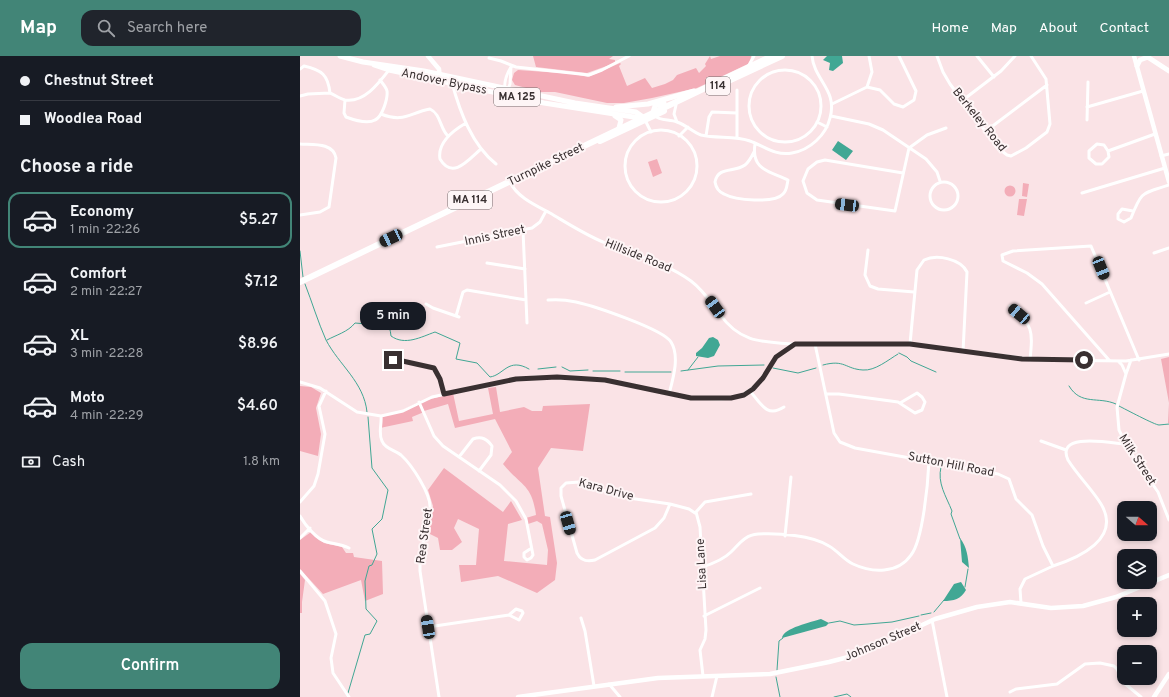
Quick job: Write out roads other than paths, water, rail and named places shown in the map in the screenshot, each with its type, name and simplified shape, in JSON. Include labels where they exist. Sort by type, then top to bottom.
[{"type":"highway","name":"Turnpike Street","points":[[654,114],[697,91],[772,56]]},
{"type":"highway","name":"Turnpike Street","points":[[300,282],[597,140],[619,128],[676,105],[782,56]]},
{"type":"highway","name":"Turnpike Street","points":[[597,140],[605,140],[643,118]]},
{"type":"main road","name":"Andover Bypass","points":[[340,56],[367,62],[389,70],[440,77]]},
{"type":"main road","points":[[1137,66],[1140,60],[1147,56],[1169,71]]},
{"type":"main road","name":"Andover Bypass","points":[[367,62],[380,63],[550,104],[643,118]]},
{"type":"main road","name":"Andover Bypass","points":[[451,80],[506,88],[600,107],[636,112],[643,118]]},
{"type":"main road","name":"MA 125","points":[[600,107],[634,106],[697,91]]},
{"type":"main road","points":[[654,114],[656,106],[681,95]]},
{"type":"main road","points":[[606,113],[620,119],[619,128]]},
{"type":"street","points":[[428,56],[439,69],[440,77]]},
{"type":"street","points":[[489,58],[501,61],[511,67],[589,75],[629,56]]},
{"type":"street","points":[[748,67],[754,56],[761,61]]},
{"type":"street","points":[[654,114],[659,119],[677,122],[706,136],[737,138],[782,154],[796,152],[814,143],[827,127],[831,116],[832,104],[829,90],[815,68],[812,56]]},
{"type":"street","points":[[867,87],[872,72],[869,56]]},
{"type":"street","points":[[832,104],[867,87],[880,90],[896,106],[903,107],[912,102],[916,90],[899,56]]},
{"type":"street","name":"Berkeley Road","points":[[937,56],[945,76],[1000,150],[1011,156],[1040,137],[1048,130],[1050,124],[1045,76],[1031,56]]},
{"type":"street","points":[[977,56],[994,77]]},
{"type":"street","points":[[963,100],[994,77],[1015,56]]},
{"type":"street","points":[[1134,56],[1169,182]]},
{"type":"street","points":[[300,69],[304,66],[317,68],[328,80],[330,93]]},
{"type":"street","points":[[506,94],[511,67]]},
{"type":"street","points":[[300,96],[330,93],[345,100],[368,93],[389,70]]},
{"type":"street","points":[[790,71],[802,74],[811,82],[819,96],[821,109],[817,122],[809,133],[796,140],[782,142],[768,137],[757,128],[750,114],[750,100],[755,88],[763,78],[774,72],[790,71]]},
{"type":"street","points":[[345,100],[344,113],[346,117],[370,122],[378,118],[381,114],[387,95],[385,86],[380,80]]},
{"type":"street","points":[[451,80],[466,123],[482,149],[496,164]]},
{"type":"street","points":[[1087,120],[1088,82]]},
{"type":"street","points":[[986,131],[1047,85]]},
{"type":"street","points":[[737,90],[737,138]]},
{"type":"street","points":[[1087,106],[1143,91]]},
{"type":"street","points":[[676,105],[674,114],[677,122]]},
{"type":"street","points":[[381,114],[399,119],[430,109],[436,115],[444,132],[448,136]]},
{"type":"street","points":[[706,136],[709,117],[712,112],[737,113]]},
{"type":"street","points":[[831,116],[874,126],[909,148],[932,165],[937,172],[940,181]]},
{"type":"street","points":[[643,118],[651,132]]},
{"type":"street","points":[[817,122],[827,127]]},
{"type":"street","points":[[466,123],[448,136],[439,155],[442,162],[446,167],[453,168],[463,165],[482,149]]},
{"type":"street","points":[[679,136],[688,127]]},
{"type":"street","points":[[903,173],[825,160],[810,166],[805,174],[803,182],[807,193],[817,200],[896,211],[909,148],[927,135],[946,128]]},
{"type":"street","points":[[667,131],[679,136],[686,140],[692,151],[696,164],[695,176],[685,193],[672,200],[659,202],[646,198],[635,191],[630,185],[624,171],[625,158],[631,146],[651,132],[667,131]]},
{"type":"street","points":[[1108,150],[1155,134]]},
{"type":"street","points":[[300,144],[327,147],[333,151],[336,158],[329,207],[320,212],[300,215]]},
{"type":"street","points":[[754,152],[760,167],[788,180],[782,195],[772,200],[762,200],[728,196],[720,192],[715,182],[718,174],[746,164],[754,152],[755,144]]},
{"type":"street","points":[[1104,145],[1108,150],[1109,157],[1102,164],[1093,163],[1089,158],[1089,151],[1094,146],[1104,145]]},
{"type":"street","points":[[1161,156],[1169,154]]},
{"type":"street","points":[[1082,193],[1164,168]]},
{"type":"street","points":[[940,181],[950,184],[957,194],[956,204],[946,210],[933,206],[930,197],[931,190],[940,181]]},
{"type":"street","name":"Hillside Road","points":[[510,182],[520,194],[546,211],[602,242],[650,258],[675,271],[702,290],[722,317],[743,336],[757,341],[793,344],[910,344],[1030,360],[1118,361],[1139,360],[1169,354]]},
{"type":"street","points":[[1133,212],[1122,209],[1118,214],[1118,219],[1122,222],[1128,221],[1133,212],[1138,199],[1144,193],[1169,185]]},
{"type":"street","name":"Innis Street","points":[[436,247],[523,230],[538,224],[546,211]]},
{"type":"street","points":[[523,230],[528,323]]},
{"type":"street","points":[[1109,360],[1042,284],[1027,273],[1004,262],[1002,258],[1005,253],[1091,246],[1139,360]]},
{"type":"street","points":[[1154,253],[1169,248]]},
{"type":"street","points":[[868,250],[865,275],[870,286],[878,289],[914,292]]},
{"type":"street","points":[[910,344],[917,270],[924,260],[940,258],[956,261],[964,266],[968,276],[963,352]]},
{"type":"street","points":[[487,263],[525,269]]},
{"type":"street","points":[[426,304],[433,308],[458,316],[464,292],[467,290],[526,300]]},
{"type":"street","points":[[1086,303],[1110,292]]},
{"type":"street","points":[[548,300],[576,302],[640,323],[665,334],[672,342],[675,358],[669,394]]},
{"type":"street","points":[[1010,306],[1026,320],[1030,326],[1032,335],[1030,360]]},
{"type":"street","points":[[781,343],[782,352]]},
{"type":"street","points":[[300,382],[326,391],[354,411],[368,415],[381,416],[403,411],[419,402],[444,394],[516,379],[542,376],[599,379],[691,398],[721,399],[739,397],[750,391],[757,385],[774,359],[793,344]]},
{"type":"street","name":"Sutton Hill Road","points":[[815,344],[834,433],[840,442],[855,448],[1006,477],[1011,482],[1016,499],[1032,515],[1043,546],[1053,566]]},
{"type":"street","points":[[388,363],[398,360],[434,368],[440,379],[444,394]]},
{"type":"street","name":"Milk Street","points":[[1131,360],[1118,405],[1118,427],[1125,444],[1158,492],[1169,520]]},
{"type":"street","points":[[1118,361],[1122,365],[1126,374]]},
{"type":"street","points":[[300,502],[314,486],[318,474],[325,434],[318,406],[326,391]]},
{"type":"street","points":[[750,391],[771,412],[776,412],[784,407]]},
{"type":"street","points":[[826,394],[839,394],[900,403],[916,413],[922,410],[925,402],[922,397],[917,394],[900,403]]},
{"type":"street","points":[[419,402],[434,436],[443,446],[500,485],[516,501],[526,519],[530,549]]},
{"type":"street","name":"Rea Street","points":[[381,416],[382,443],[389,449],[401,455],[411,466],[430,500],[430,508],[420,559],[420,571],[438,697]]},
{"type":"street","points":[[459,457],[473,439],[484,438],[489,441],[492,446],[491,455],[479,471]]},
{"type":"street","points":[[1041,441],[1066,450]]},
{"type":"street","points":[[1066,450],[1072,443],[1082,441],[1125,444]]},
{"type":"street","points":[[1021,603],[1020,589],[1025,579],[1053,566],[1074,559],[1095,546],[1102,537],[1106,521],[1102,505],[1068,460],[1066,450]]},
{"type":"street","points":[[702,567],[726,556],[747,537],[760,534],[806,537],[820,541],[851,563],[862,568],[883,570],[898,566],[909,558],[916,547],[925,498],[929,461]]},
{"type":"street","points":[[784,536],[791,477]]},
{"type":"street","name":"Kara Drive","points":[[670,504],[664,518],[655,528],[612,551],[589,561],[582,560],[577,553],[561,490],[566,483],[576,482],[627,498],[670,504],[690,508],[695,513]]},
{"type":"street","points":[[695,513],[705,502],[751,494]]},
{"type":"street","name":"Lisa Lane","points":[[695,513],[700,527],[706,636],[700,653],[703,676]]},
{"type":"street","points":[[300,516],[323,540],[338,543],[349,548]]},
{"type":"street","points":[[300,538],[310,528]]},
{"type":"street","points":[[300,571],[322,596],[332,621],[336,638],[331,655],[331,668],[337,682],[348,696]]},
{"type":"street","name":"Johnson Street","points":[[518,697],[658,678],[770,674],[846,658],[887,642],[932,620],[990,604],[1021,603],[1051,608],[1090,604],[1135,590],[1169,575]]},
{"type":"street","points":[[704,616],[760,588]]},
{"type":"street","points":[[428,627],[509,615]]},
{"type":"street","points":[[581,618],[586,630],[594,686]]},
{"type":"street","points":[[932,620],[947,697]]},
{"type":"street","points":[[1010,692],[1016,689],[1060,684],[1085,664],[1100,663],[1114,666],[1124,683],[1141,697]]},
{"type":"street","points":[[1154,697],[1169,674]]},
{"type":"street","points":[[712,697],[718,676]]},
{"type":"street","points":[[609,684],[620,697]]},
{"type":"waterway","points":[[300,251],[303,277]]},
{"type":"waterway","points":[[305,284],[326,340],[356,383],[365,401],[367,412]]},
{"type":"waterway","points":[[327,340],[345,331],[355,323],[367,324],[380,309],[391,336],[396,339],[413,340],[435,332],[460,343],[456,359],[477,363],[490,377],[495,376],[511,366],[516,365],[529,369]]},
{"type":"waterway","points":[[899,353],[911,361],[936,372]]},
{"type":"waterway","points":[[823,365],[836,363],[857,369],[868,370],[881,365],[898,354]]},
{"type":"waterway","points":[[688,370],[698,357]]},
{"type":"waterway","points":[[681,371],[718,366],[764,365]]},
{"type":"waterway","points":[[538,369],[556,367]]},
{"type":"waterway","points":[[562,367],[570,371],[588,370]]},
{"type":"waterway","points":[[773,368],[798,373],[816,368]]},
{"type":"waterway","points":[[593,371],[620,371]]},
{"type":"waterway","points":[[625,372],[671,372]]},
{"type":"waterway","points":[[1069,386],[1074,392],[1084,398],[1116,404]]},
{"type":"waterway","points":[[1119,406],[1156,424],[1169,424]]},
{"type":"waterway","points":[[348,693],[365,635],[370,634],[377,621],[366,609],[365,581],[369,566],[372,565],[377,554],[372,529],[382,519],[388,490],[372,468],[368,417]]},
{"type":"waterway","points":[[941,467],[941,484],[952,511],[951,514],[960,539]]},
{"type":"waterway","points":[[965,587],[968,569]]},
{"type":"waterway","points":[[934,612],[944,600]]},
{"type":"waterway","points":[[921,615],[931,613]]},
{"type":"waterway","points":[[829,623],[840,621],[854,625],[868,624],[892,622],[919,616]]},
{"type":"waterway","points":[[777,670],[779,641],[783,638]]},
{"type":"waterway","points":[[776,677],[780,697]]},
{"type":"waterway","points":[[834,697],[847,694],[851,697]]}]
